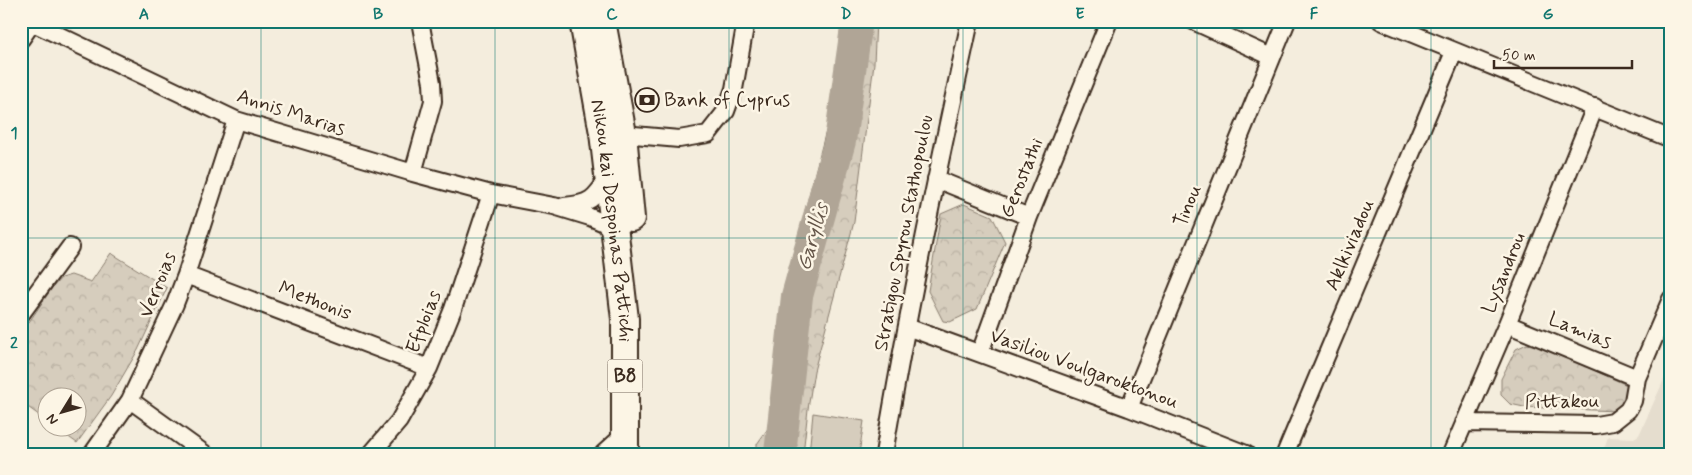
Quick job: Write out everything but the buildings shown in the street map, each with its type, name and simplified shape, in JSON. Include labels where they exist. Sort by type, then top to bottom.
[{"type":"main road","name":"Nikou kai Despoinas Pattichi","points":[[583,21],[603,133],[616,223],[625,319],[625,444]]},
{"type":"main road","name":"Nikou kai Despoinas Pattichi","points":[[602,21],[623,134],[616,223],[638,275],[641,327],[642,454]]},
{"type":"street","points":[[413,173],[433,101],[432,83],[420,21]]},
{"type":"street","points":[[623,134],[679,139],[708,134],[726,111],[734,89],[746,21]]},
{"type":"street","name":"Stratigou Spyrou Stathopoulou","points":[[884,454],[936,179],[970,21]]},
{"type":"street","name":"Gerostathi","points":[[980,353],[1029,218],[1108,21]]},
{"type":"street","points":[[1193,21],[1272,56]]},
{"type":"street","name":"Tinou","points":[[1129,408],[1287,21]]},
{"type":"street","points":[[1381,21],[1671,139]]},
{"type":"street","points":[[21,39],[30,22]]},
{"type":"street","name":"Annis Marias","points":[[30,22],[236,120],[413,173],[491,194],[554,206],[616,223]]},
{"type":"street","name":"Aklkiviadou","points":[[1285,454],[1454,52]]},
{"type":"street","name":"Lysandrou","points":[[1451,454],[1507,324],[1595,107]]},
{"type":"street","name":"Verroias","points":[[92,454],[130,400],[172,309],[186,275],[236,120]]},
{"type":"street","name":"Annis Marias","points":[[554,206],[582,205],[594,198],[609,177]]},
{"type":"street","points":[[936,179],[1029,218]]},
{"type":"street","name":"Efploias","points":[[372,454],[399,421],[429,368],[453,309],[491,194]]},
{"type":"street","points":[[21,314],[70,247]]},
{"type":"street","name":"Methonis","points":[[186,275],[429,368]]},
{"type":"street","name":"Pittakou","points":[[1464,424],[1596,424],[1613,422],[1628,410],[1633,401],[1637,378],[1671,300]]},
{"type":"street","name":"Lamias","points":[[1507,324],[1637,378]]},
{"type":"street","name":"Vasiliou Voulgaroktonou","points":[[907,327],[1129,408],[1246,454]]},
{"type":"street","points":[[130,400],[206,454]]},
{"type":"street","points":[[603,454],[625,444]]},
{"type":"shaded area","points":[[1671,364],[1671,454],[1602,454],[1608,437],[1634,438],[1639,435]]},
{"type":"green space","points":[[846,21],[876,21],[874,63],[854,222],[814,371],[803,454],[757,454],[757,444],[769,427],[796,274],[804,214],[829,119]]},
{"type":"green space","points":[[964,204],[992,216],[1005,242],[977,309],[950,322],[943,321],[928,291],[941,214]]},
{"type":"green space","points":[[111,253],[167,288],[138,350],[111,396],[88,428],[88,388],[38,388],[38,414],[21,402],[21,334],[52,288],[61,278],[71,275],[91,282]]},
{"type":"green space","points":[[1527,344],[1551,351],[1629,386],[1625,399],[1616,411],[1524,407],[1510,404],[1501,395],[1501,379],[1516,349]]},
{"type":"green space","points":[[813,413],[864,421],[859,454],[809,454]]},
{"type":"green space","points":[[70,438],[81,438],[77,443]]},
{"type":"waterway","name":"Garyllis","points":[[780,454],[797,296],[840,141],[857,21]]},
{"type":"place","name":"Bank of Cyprus","points":[[647,100]]}]
